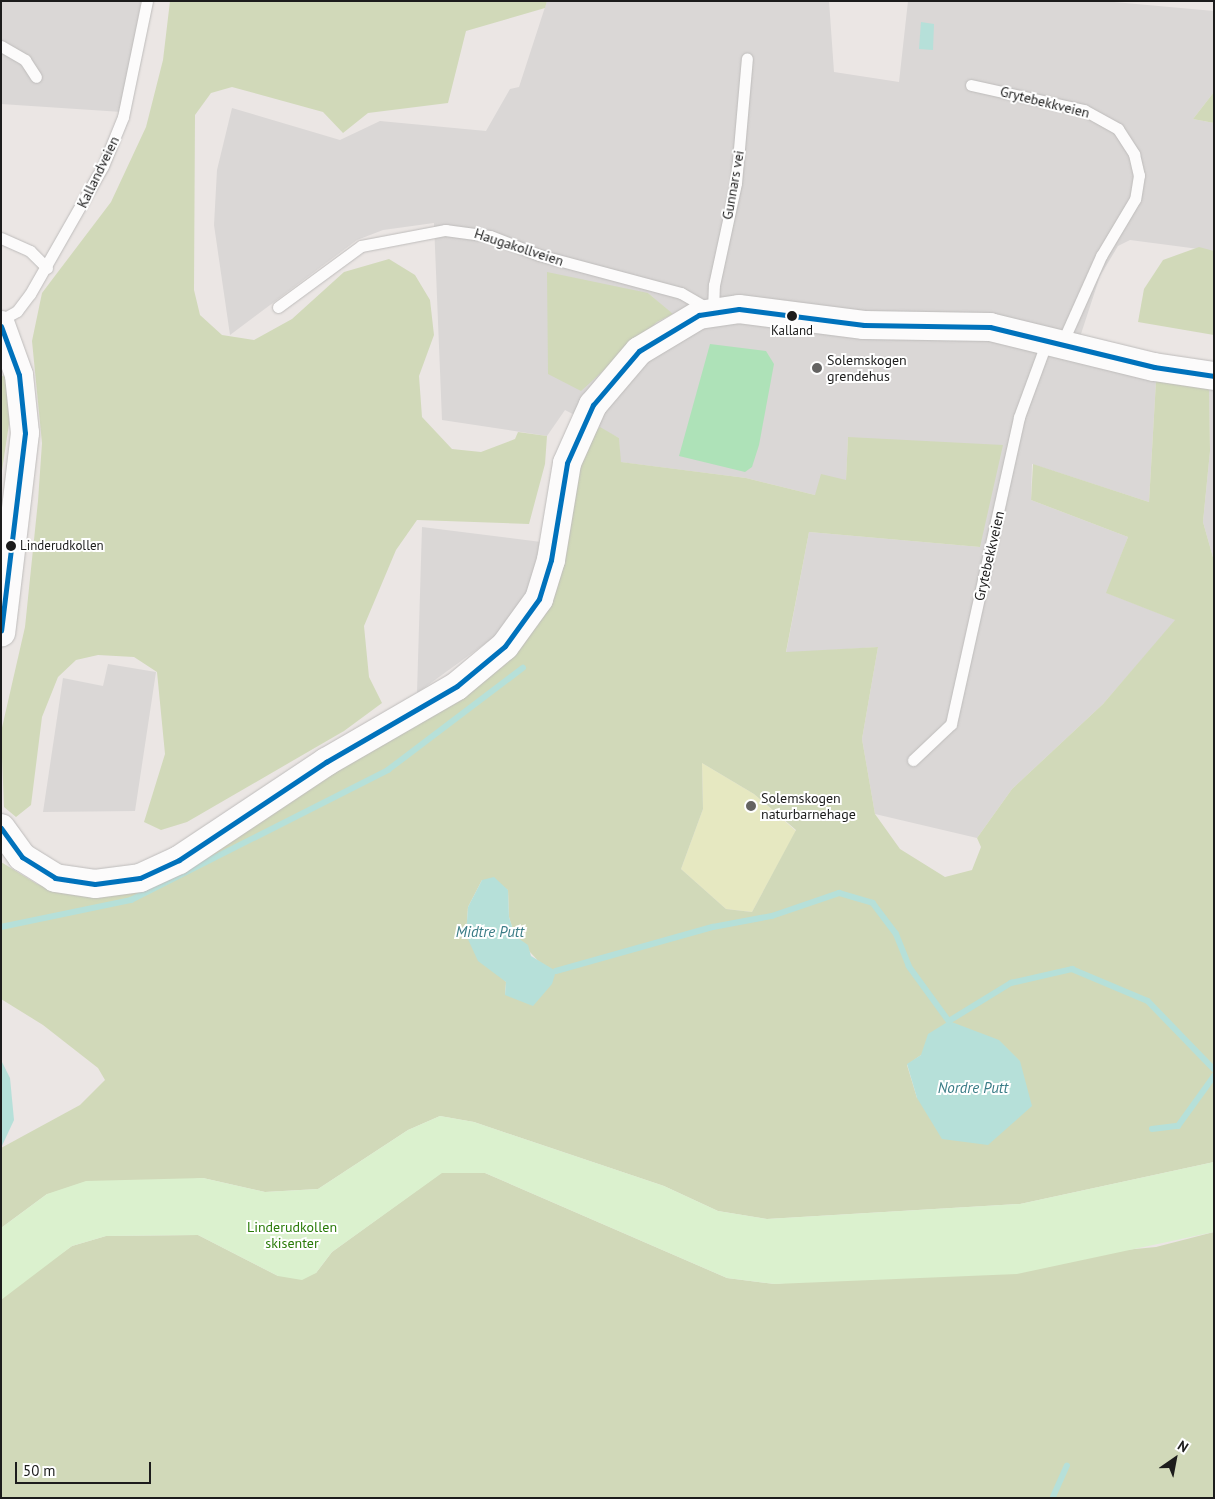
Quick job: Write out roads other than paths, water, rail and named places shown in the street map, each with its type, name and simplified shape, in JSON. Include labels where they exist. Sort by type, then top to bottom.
[{"type":"street","points":[[1,828],[22,857],[55,878],[95,884],[140,878],[179,860],[326,762],[457,686],[505,646],[540,599],[551,560],[567,463],[593,405],[639,351],[672,328],[713,311],[739,309],[864,325],[973,326],[1055,341],[1154,367],[1214,376]]},
{"type":"street","points":[[1,325],[19,375],[26,433],[1,633]]},
{"type":"lane","name":"Kallandveien","points":[[1,320],[17,311],[47,268],[94,184],[123,118],[147,1]]},
{"type":"lane","points":[[1,46],[25,60],[36,77]]},
{"type":"lane","name":"Gunnars vei","points":[[713,311],[714,285],[736,183],[746,58]]},
{"type":"lane","name":"Grytebekkveien","points":[[913,760],[951,724],[1019,417],[1055,341],[1101,256],[1135,199],[1138,175],[1134,154],[1118,129],[1084,110],[971,85]]},
{"type":"lane","name":"Haugakollveien","points":[[278,307],[361,246],[444,230],[490,236],[548,258],[682,292],[713,311]]},
{"type":"lane","points":[[1,238],[30,251],[47,268]]},
{"type":"water","points":[[921,22],[934,24],[933,50],[919,49]]},
{"type":"water","name":"Midtre Putt","points":[[494,877],[508,890],[509,917],[515,936],[528,945],[531,956],[556,971],[552,984],[533,1006],[505,995],[506,982],[478,961],[466,935],[468,907],[482,880]]},
{"type":"water","name":"Nordre Putt","points":[[949,1021],[999,1040],[1020,1061],[1032,1106],[988,1145],[942,1139],[917,1098],[907,1064],[921,1055],[928,1034]]},
{"type":"water","points":[[1,1060],[10,1078],[14,1120],[1,1148]]},
{"type":"waterway","points":[[1,927],[131,900],[388,770],[523,668]]},
{"type":"waterway","points":[[556,971],[713,927],[772,916],[839,893],[873,903],[896,933],[909,966],[949,1021],[1011,983],[1072,969],[1148,1001],[1214,1069]]},
{"type":"waterway","points":[[1152,1129],[1178,1126],[1214,1076]]},
{"type":"waterway","points":[[1053,1497],[1067,1466]]},
{"type":"place","name":"Kalland","points":[[792,316]]},
{"type":"place","name":"Solemskogen grendehus","points":[[817,368]]},
{"type":"place","name":"Linderudkollen","points":[[11,546]]},
{"type":"place","name":"Solemskogen naturbarnehage","points":[[751,806]]},
{"type":"park label","name":"Linderudkollen skisenter","points":[[292,1236]]}]
